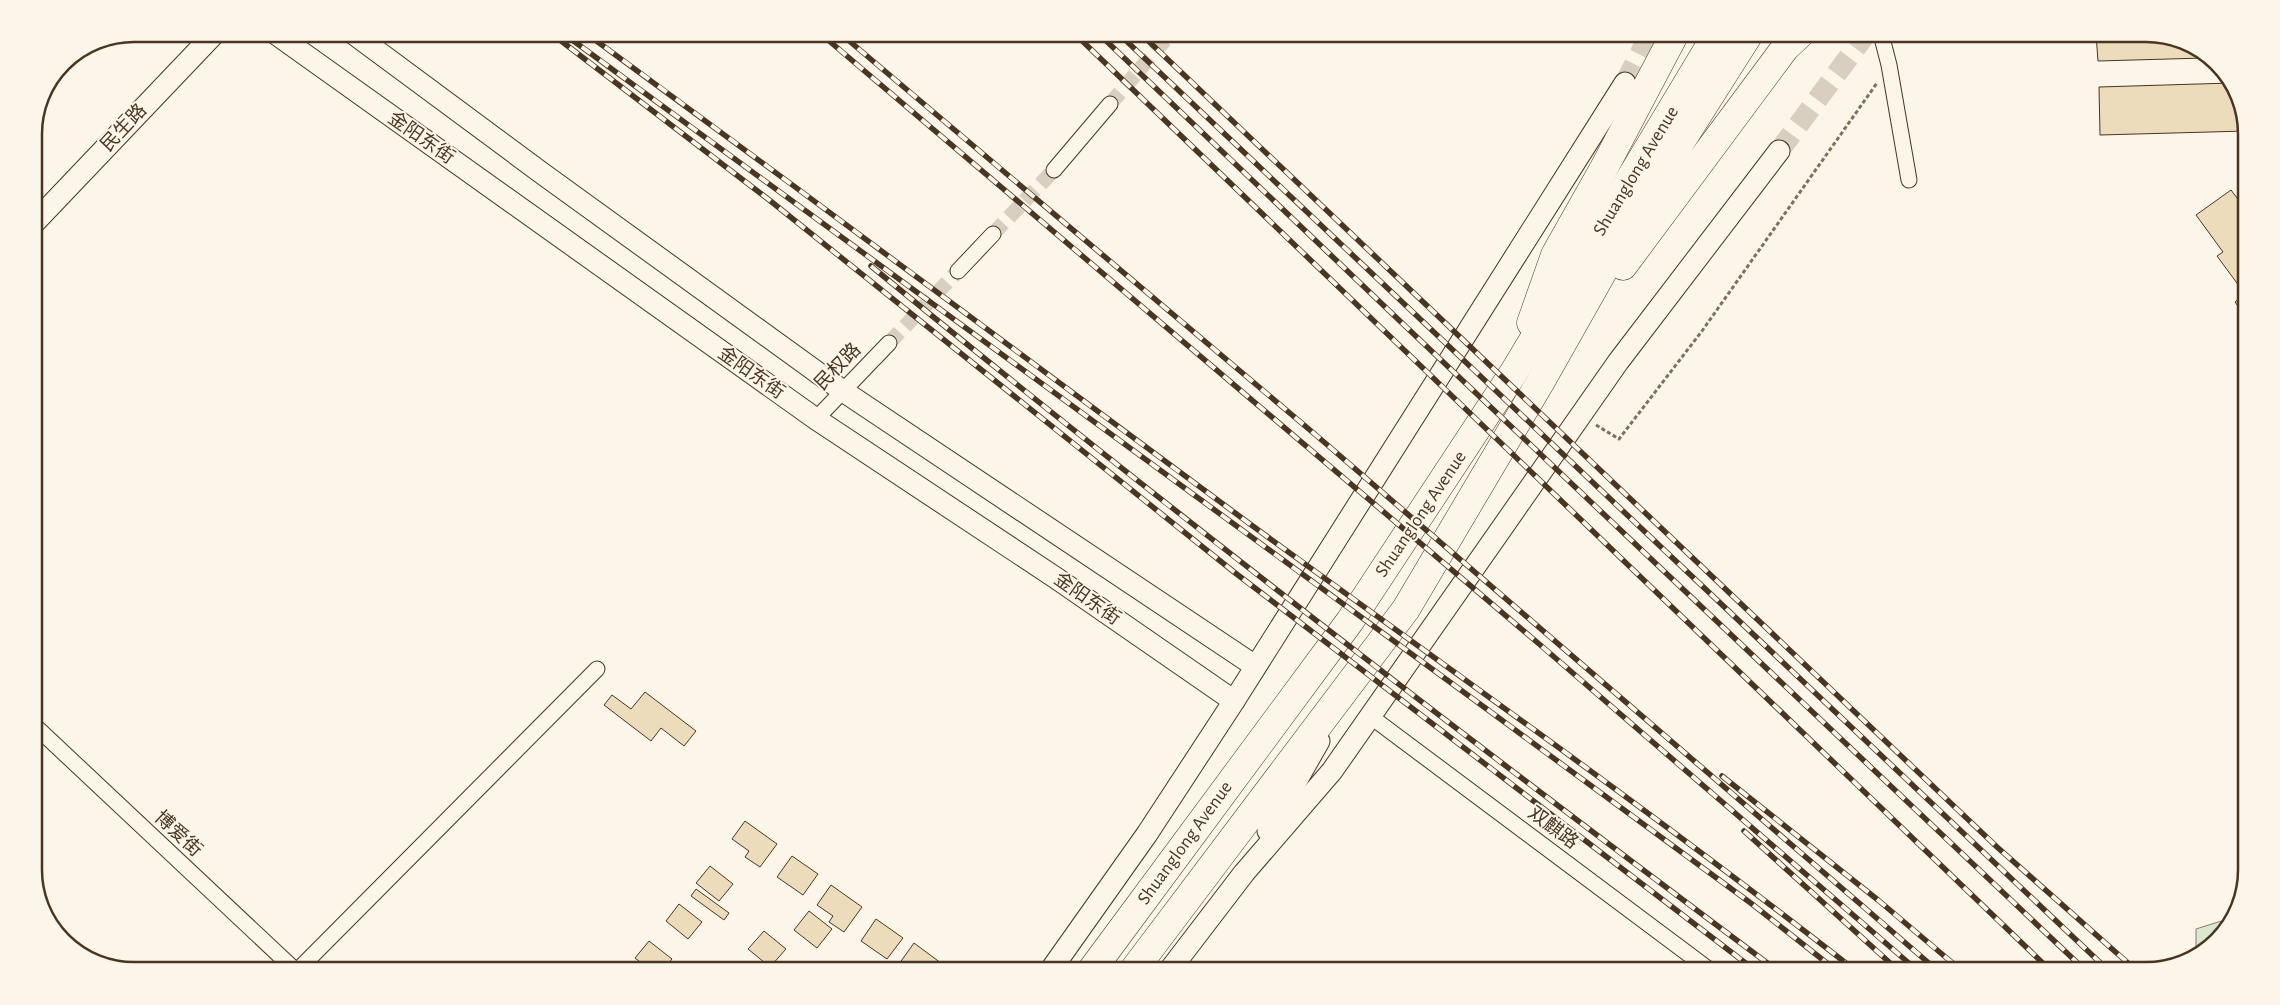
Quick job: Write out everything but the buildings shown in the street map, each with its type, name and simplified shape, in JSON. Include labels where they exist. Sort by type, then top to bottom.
[{"type":"highway","points":[[1514,372],[1555,255],[1616,146],[1670,42]]},
{"type":"highway","name":"Shuanglong Avenue","points":[[1098,962],[1350,620],[1514,372],[1712,42]]},
{"type":"highway","name":"Shuanglong Avenue","points":[[1139,962],[1406,609],[1541,381],[1640,206],[1744,42]]},
{"type":"highway","points":[[1541,381],[1672,197],[1791,42]]},
{"type":"street","name":"民生路","points":[[43,214],[206,42]]},
{"type":"street","name":"金阳东街","points":[[287,42],[816,419],[1056,578],[1234,701]]},
{"type":"street","name":"金阳东街","points":[[365,42],[543,174],[843,391],[1255,666]]},
{"type":"street","points":[[1883,42],[1889,65],[1909,180]]},
{"type":"street","points":[[1056,962],[1147,834],[1234,701],[1625,83]]},
{"type":"street","points":[[1054,170],[1110,104]]},
{"type":"street","points":[[1176,962],[1244,873],[1332,771],[1624,354],[1779,151]]},
{"type":"street","points":[[958,271],[993,234]]},
{"type":"street","name":"民权路","points":[[816,419],[889,343]]},
{"type":"street","points":[[305,962],[597,669]]},
{"type":"street","points":[[1244,873],[1360,670]]},
{"type":"street","name":"双麒路","points":[[1370,716],[1699,962]]},
{"type":"street","name":"博爱街","points":[[43,733],[286,962]]},
{"type":"path","points":[[1581,415],[1619,439],[1702,331],[1889,65]]},
{"type":"green space","points":[[2223,921],[2215,931],[2196,948],[2196,929]]},
{"type":"tunnel","points":[[1110,104],[1163,42]]},
{"type":"tunnel","points":[[1625,83],[1646,42]]},
{"type":"tunnel","points":[[1779,151],[1860,42]]},
{"type":"tunnel","points":[[993,234],[1054,170]]},
{"type":"tunnel","points":[[889,343],[958,271]]},
{"type":"railway","points":[[562,42],[768,199],[1234,572],[1744,962]]},
{"type":"railway","points":[[575,42],[1752,904],[1826,962]]},
{"type":"railway","points":[[598,42],[1250,524],[1631,800],[1844,962]]},
{"type":"railway","points":[[830,42],[1538,643],[1908,962]]},
{"type":"railway","points":[[850,42],[1317,436],[1928,962]]},
{"type":"railway","points":[[1083,42],[2042,962]]},
{"type":"railway","points":[[1107,42],[2076,962]]},
{"type":"railway","points":[[1127,42],[2099,962]]},
{"type":"railway","points":[[1149,42],[1997,847],[2127,962]]},
{"type":"railway","points":[[871,266],[982,357],[1320,624],[1766,962]]},
{"type":"railway","points":[[1722,776],[1878,900],[1951,962]]},
{"type":"railway","points":[[1744,831],[1889,962]]}]
